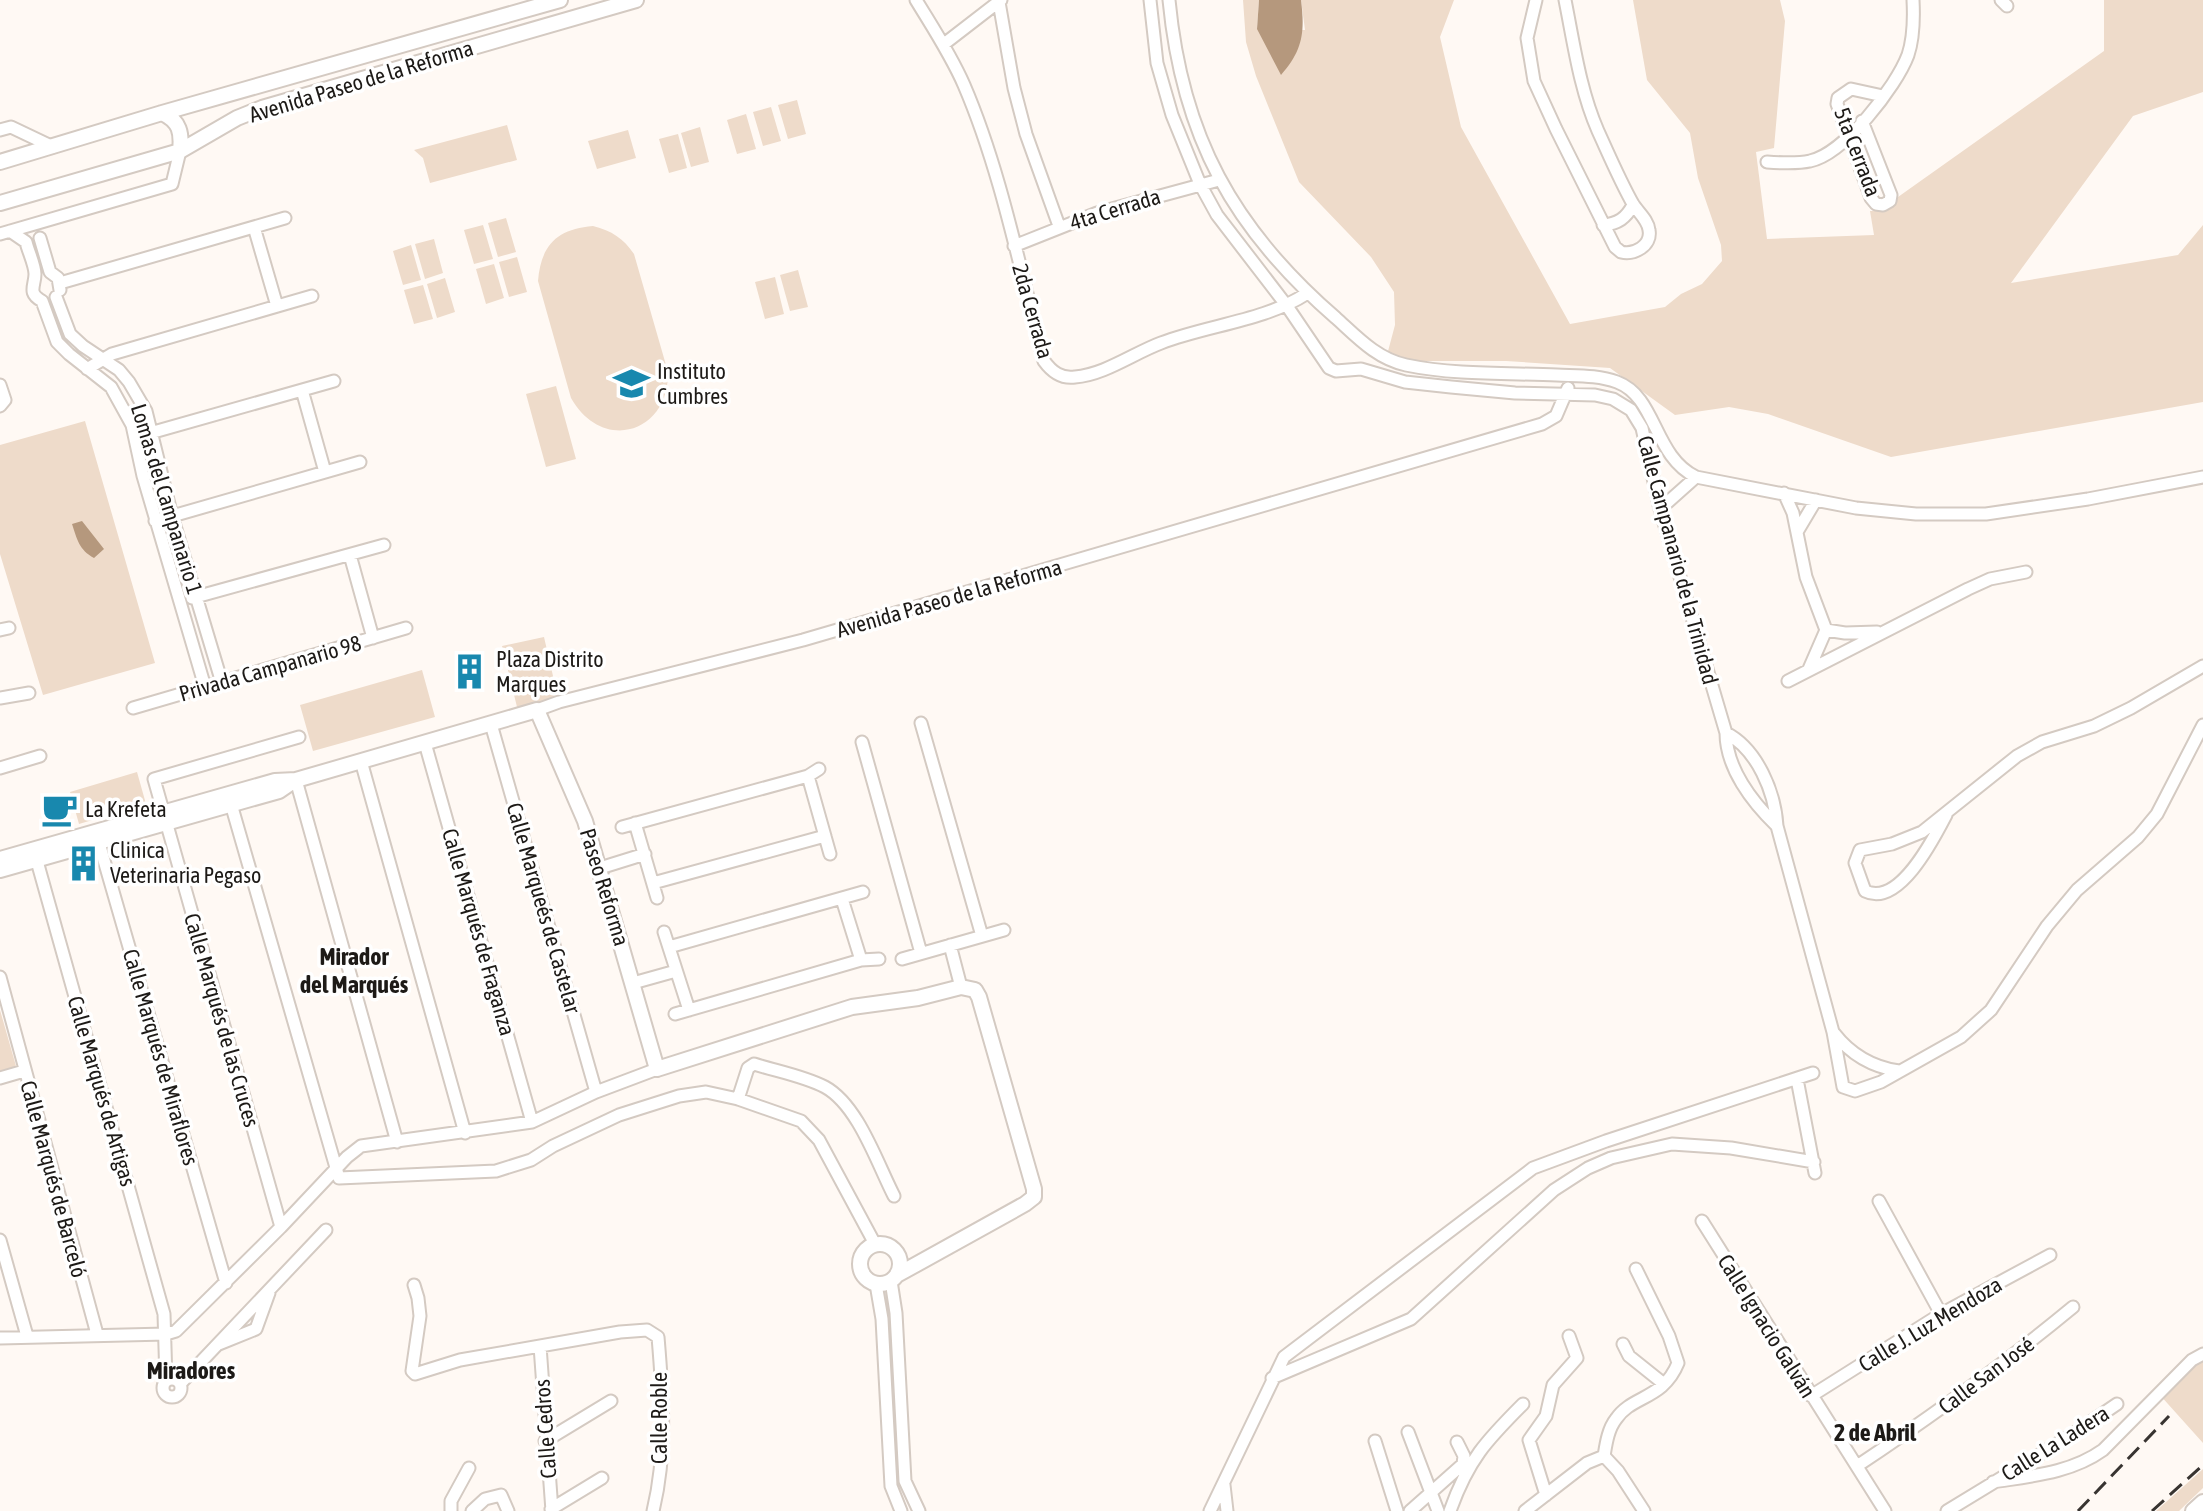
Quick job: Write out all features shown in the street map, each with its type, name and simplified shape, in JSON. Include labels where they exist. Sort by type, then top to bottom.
[{"type":"street","name":"Avenida Paseo de la Reforma","points":[[0,162],[560,0]]},
{"type":"street","name":"Avenida Paseo de la Reforma","points":[[0,203],[180,151],[237,118],[262,108],[636,0]]},
{"type":"street","name":"2da Cerrada","points":[[916,0],[944,44],[983,134],[1044,361],[1050,369],[1063,377],[1088,375],[1160,343],[1287,306],[1306,294]]},
{"type":"street","points":[[1150,0],[1157,63],[1172,115],[1200,184],[1231,233],[1287,306]]},
{"type":"street","name":"Calle Campanario de la Trinidad","points":[[1169,0],[1179,69],[1204,148],[1219,180],[1259,241],[1306,294],[1375,352],[1406,365],[1591,376],[1618,382],[1632,391],[1646,408],[1667,451],[1696,477]]},
{"type":"street","points":[[1536,0],[1527,38],[1534,81],[1603,225],[1621,252],[1636,252],[1650,235],[1647,224],[1633,205],[1583,94],[1565,0]]},
{"type":"street","points":[[1767,162],[1811,161],[1828,153],[1862,121],[1883,96],[1908,54],[1915,24],[1913,0]]},
{"type":"street","points":[[944,44],[1000,1],[1014,88],[1026,134],[1059,226]]},
{"type":"street","points":[[536,7],[541,27]]},
{"type":"street","name":"5ta Cerrada","points":[[1862,121],[1891,195],[1890,201],[1883,205],[1876,204],[1871,198],[1838,112],[1838,98],[1851,89],[1883,96]]},
{"type":"street","points":[[5,233],[172,184],[180,151],[180,127],[172,117],[162,113]]},
{"type":"street","points":[[0,130],[11,127],[53,147]]},
{"type":"street","name":"4ta Cerrada","points":[[1014,246],[1109,209],[1219,180]]},
{"type":"street","points":[[1603,225],[1621,221],[1633,205]]},
{"type":"street","points":[[60,283],[285,218]]},
{"type":"street","points":[[5,233],[26,242],[40,238],[50,220]]},
{"type":"street","points":[[254,227],[277,306]]},
{"type":"street","points":[[40,238],[50,272],[60,283]]},
{"type":"street","points":[[26,242],[36,276]]},
{"type":"street","points":[[50,272],[36,276],[32,281],[33,293],[42,301],[56,297],[60,283]]},
{"type":"street","points":[[87,369],[101,358],[312,296]]},
{"type":"street","name":"Lomas del Campanario 1","points":[[56,297],[70,334],[119,370],[146,411],[172,516],[222,683]]},
{"type":"street","name":"Lomas del Campanario 1","points":[[42,301],[57,342],[118,395],[136,437],[155,521],[205,687]]},
{"type":"street","name":"Calle Campanario de la Trinidad","points":[[1287,306],[1329,368],[1336,371],[1361,369],[1405,382],[1451,387],[1595,395],[1613,399],[1637,417],[1660,509],[1726,733],[1729,756],[1760,809],[1777,826]]},
{"type":"street","points":[[1361,369],[1375,352]]},
{"type":"street","points":[[1451,387],[1455,370]]},
{"type":"street","name":"Avenida Paseo de la Reforma","points":[[0,859],[35,854],[229,799],[279,791],[296,780],[559,702],[803,640],[1542,424],[1556,416],[1572,376]]},
{"type":"street","points":[[136,437],[334,381]]},
{"type":"street","points":[[0,385],[5,400],[0,406]]},
{"type":"street","points":[[302,390],[325,472]]},
{"type":"street","points":[[155,521],[360,462]]},
{"type":"street","points":[[1660,509],[1696,477],[1856,508],[1916,514],[1986,514],[2203,477]]},
{"type":"street","points":[[1784,493],[1797,533],[1806,577],[1826,630],[1809,670]]},
{"type":"street","points":[[1797,533],[1816,500]]},
{"type":"street","points":[[180,601],[384,545]]},
{"type":"street","points":[[350,555],[373,638]]},
{"type":"street","points":[[1788,681],[1990,579],[2026,572]]},
{"type":"street","name":"Privada Campanario 98","points":[[133,708],[406,628]]},
{"type":"street","points":[[1826,630],[1882,632]]},
{"type":"street","points":[[1946,815],[1929,848],[1901,882],[1884,893],[1865,891],[1855,863],[1860,850],[1910,838],[1946,815],[2017,756],[2042,742],[2094,726],[2203,666]]},
{"type":"street","points":[[0,698],[29,693]]},
{"type":"street","name":"Paseo Reforma","points":[[537,710],[572,787],[600,868],[657,1069]]},
{"type":"street","points":[[921,723],[982,936]]},
{"type":"street","name":"Calle Marqueés de Castelar","points":[[491,724],[596,1092]]},
{"type":"street","points":[[1833,1032],[1852,1052],[1871,1065],[1900,1071],[1961,1037],[1991,1010],[2047,926],[2077,890],[2138,837],[2157,814],[2203,725]]},
{"type":"street","name":"Calle Campanario de la Trinidad","points":[[1726,733],[1749,750],[1771,793],[1777,826],[1833,1032],[1843,1087],[1849,1091],[1867,1088],[1900,1071]]},
{"type":"street","name":"Calle Marqués de las Cruces","points":[[281,1227],[154,779],[299,737]]},
{"type":"street","points":[[862,742],[921,953]]},
{"type":"street","name":"Calle Marqués de Fraganza","points":[[425,743],[532,1122]]},
{"type":"street","points":[[0,768],[40,756]]},
{"type":"street","points":[[361,761],[465,1133]]},
{"type":"street","points":[[622,827],[813,772],[830,854]]},
{"type":"street","points":[[296,780],[397,1142]]},
{"type":"street","points":[[229,799],[339,1178],[496,1171],[531,1160],[619,1115],[679,1096],[706,1092],[738,1099],[801,1121],[811,1128],[875,1244]]},
{"type":"street","points":[[635,823],[657,898]]},
{"type":"street","points":[[653,883],[825,836]]},
{"type":"street","name":"Calle Marqués de Miraflores","points":[[98,837],[226,1283]]},
{"type":"street","name":"Avenida Paseo de la Reforma","points":[[0,870],[35,854]]},
{"type":"street","name":"Calle Marqués de Artigas","points":[[35,854],[164,1314],[166,1381],[162,1390],[168,1397],[180,1393],[180,1384],[215,1345]]},
{"type":"street","points":[[600,868],[645,854]]},
{"type":"street","points":[[669,947],[863,892]]},
{"type":"street","points":[[842,899],[861,960]]},
{"type":"street","points":[[902,959],[1004,930]]},
{"type":"street","points":[[664,932],[689,1010]]},
{"type":"street","points":[[950,945],[961,987]]},
{"type":"street","points":[[675,1014],[861,960],[879,959]]},
{"type":"street","points":[[633,983],[676,971]]},
{"type":"street","name":"Calle Marqués de Barceló","points":[[0,977],[97,1334]]},
{"type":"street","points":[[0,1338],[166,1334],[183,1327],[361,1146],[532,1122],[596,1092],[657,1069],[852,1007],[918,998],[961,987],[975,990],[979,997],[1034,1197],[888,1280],[866,1280],[860,1270],[860,1259],[866,1249],[875,1244],[886,1244],[900,1257],[901,1267],[888,1280],[882,1319],[891,1486],[901,1511]]},
{"type":"street","points":[[738,1099],[748,1068],[754,1064],[822,1086],[838,1095],[850,1110],[894,1196]]},
{"type":"street","points":[[0,1078],[24,1071]]},
{"type":"street","points":[[1210,1511],[1284,1357],[1533,1168],[1628,1133],[1813,1073]]},
{"type":"street","points":[[1272,1378],[1411,1319],[1554,1190],[1588,1168],[1611,1158],[1672,1144],[1731,1148],[1814,1168],[1797,1079]]},
{"type":"street","points":[[1628,1133],[1628,1144],[1633,1151]]},
{"type":"street","points":[[1606,1141],[1611,1147],[1611,1158]]},
{"type":"street","points":[[1879,1201],[1941,1314]]},
{"type":"street","name":"Calle Ignacio Galván","points":[[1702,1221],[1885,1511]]},
{"type":"street","points":[[215,1345],[326,1230]]},
{"type":"street","points":[[0,1240],[27,1336]]},
{"type":"street","points":[[900,1257],[934,1253]]},
{"type":"street","name":"Calle J. Luz Mendoza","points":[[1811,1396],[1941,1314],[2050,1255]]},
{"type":"street","points":[[1604,1456],[1616,1418],[1629,1407],[1655,1394],[1674,1374],[1678,1363],[1659,1314],[1636,1269]]},
{"type":"street","points":[[888,1280],[896,1313],[905,1481],[919,1511]]},
{"type":"street","points":[[414,1285],[420,1308],[412,1374],[460,1360],[540,1346]]},
{"type":"street","points":[[215,1345],[256,1329],[270,1289]]},
{"type":"street","name":"Calle San José","points":[[1857,1466],[1950,1403],[2073,1307]]},
{"type":"street","name":"Calle Roble","points":[[540,1346],[620,1332],[647,1330],[658,1337],[663,1427],[660,1474],[653,1511]]},
{"type":"street","points":[[1310,1336],[1312,1350],[1321,1357]]},
{"type":"street","points":[[1546,1495],[1529,1440],[1546,1416],[1553,1385],[1577,1358],[1569,1336]]},
{"type":"street","points":[[1623,1344],[1629,1356],[1664,1384]]},
{"type":"street","name":"Calle Cedros","points":[[540,1346],[552,1510]]},
{"type":"street","name":"Calle La Ladera","points":[[1993,1482],[2056,1472],[2103,1450],[2192,1360],[2203,1354]]},
{"type":"street","points":[[545,1441],[611,1401]]},
{"type":"street","points":[[1450,1511],[1459,1485],[1480,1449],[1523,1404]]},
{"type":"street","name":"Calle La Ladera","points":[[1947,1511],[2117,1404]]},
{"type":"street","points":[[1408,1432],[1438,1511]]},
{"type":"street","points":[[1375,1441],[1397,1511]]},
{"type":"street","points":[[1410,1511],[1465,1460],[1457,1442]]},
{"type":"street","points":[[1525,1511],[1587,1463],[1604,1456]]},
{"type":"street","points":[[1604,1456],[1618,1471],[1643,1511]]},
{"type":"street","points":[[451,1511],[451,1501],[469,1468]]},
{"type":"street","points":[[552,1510],[602,1478]]},
{"type":"street","points":[[1224,1484],[1227,1511]]},
{"type":"street","points":[[472,1511],[493,1495],[504,1498],[508,1511]]},
{"type":"street","points":[[2193,1511],[2203,1502]]},
{"type":"shaded area","points":[[1243,0],[1259,0],[1257,29],[1305,30],[1301,0],[1454,0],[1440,37],[1461,127],[1570,324],[1665,307],[1681,294],[1702,284],[1722,261],[1721,245],[1698,178],[1690,133],[1647,80],[1633,0],[1780,0],[1785,21],[1774,148],[1756,152],[1767,239],[1874,235],[1870,211],[1889,206],[2104,51],[2104,0],[2203,0],[2203,92],[2133,116],[2011,283],[2178,255],[2203,225],[2203,402],[1891,457],[1768,414],[1729,407],[1675,415],[1610,368],[1506,361],[1407,361],[1387,355],[1395,325],[1394,292],[1371,257],[1299,182],[1256,76],[1246,42]]},
{"type":"shaded area","points":[[1259,0],[1301,0],[1301,40],[1281,75],[1257,29]]},
{"type":"shaded area","points":[[797,100],[806,134],[788,139],[778,105]]},
{"type":"shaded area","points":[[771,107],[781,141],[763,146],[753,112]]},
{"type":"shaded area","points":[[746,114],[756,149],[737,154],[727,120]]},
{"type":"shaded area","points":[[507,125],[517,160],[430,183],[423,158],[414,150]]},
{"type":"shaded area","points":[[700,127],[709,162],[691,167],[681,133]]},
{"type":"shaded area","points":[[628,130],[636,158],[597,169],[588,141]]},
{"type":"shaded area","points":[[678,134],[687,168],[669,173],[659,139]]},
{"type":"shaded area","points":[[506,218],[516,252],[498,257],[488,223]]},
{"type":"shaded area","points":[[483,225],[493,259],[474,264],[464,230]]},
{"type":"shaded area","points":[[593,226],[616,236],[634,254],[668,372],[665,393],[658,410],[646,422],[632,429],[616,430],[599,426],[584,415],[571,398],[538,281],[543,258],[553,241],[570,231]]},
{"type":"shaded area","points":[[434,239],[443,273],[425,279],[415,244]]},
{"type":"shaded area","points":[[411,245],[421,280],[403,285],[393,251]]},
{"type":"shaded area","points":[[517,257],[527,292],[509,297],[499,262]]},
{"type":"shaded area","points":[[494,264],[504,298],[486,304],[476,269]]},
{"type":"shaded area","points":[[798,270],[808,307],[790,311],[780,275]]},
{"type":"shaded area","points":[[775,277],[784,314],[765,319],[755,282]]},
{"type":"shaded area","points":[[445,278],[455,312],[437,318],[427,284]]},
{"type":"shaded area","points":[[423,285],[433,319],[414,324],[404,290]]},
{"type":"shaded area","points":[[556,386],[576,459],[546,467],[526,394]]},
{"type":"shaded area","points":[[85,421],[155,663],[43,695],[0,554],[0,445]]},
{"type":"shaded area","points":[[82,521],[104,549],[94,558],[82,548],[72,524]]},
{"type":"shaded area","points":[[544,637],[559,702],[518,711],[502,646]]},
{"type":"shaded area","points":[[422,670],[435,717],[313,751],[300,705]]},
{"type":"shaded area","points":[[137,772],[146,804],[79,824],[70,792]]},
{"type":"shaded area","points":[[0,1010],[16,1066],[0,1071]]},
{"type":"shaded area","points":[[2203,1351],[2203,1443],[2159,1394]]},
{"type":"shaded area","points":[[2203,1469],[2203,1488],[2179,1511],[2156,1511]]},
{"type":"railway","points":[[2078,1511],[2169,1416]]},
{"type":"railway","points":[[2152,1511],[2203,1465]]},
{"type":"place","name":"Instituto Cumbres","points":[[631,384]]},
{"type":"place","name":"Plaza Distrito Marques","points":[[470,672]]},
{"type":"place","name":"La Krefeta","points":[[59,809]]},
{"type":"place","name":"Clinica Veterinaria Pegaso","points":[[84,863]]},
{"type":"district","name":"Mirador del Marqués","points":[[354,970]]},
{"type":"district","name":"Miradores","points":[[191,1370]]},
{"type":"district","name":"2 de Abril","points":[[1875,1432]]}]
